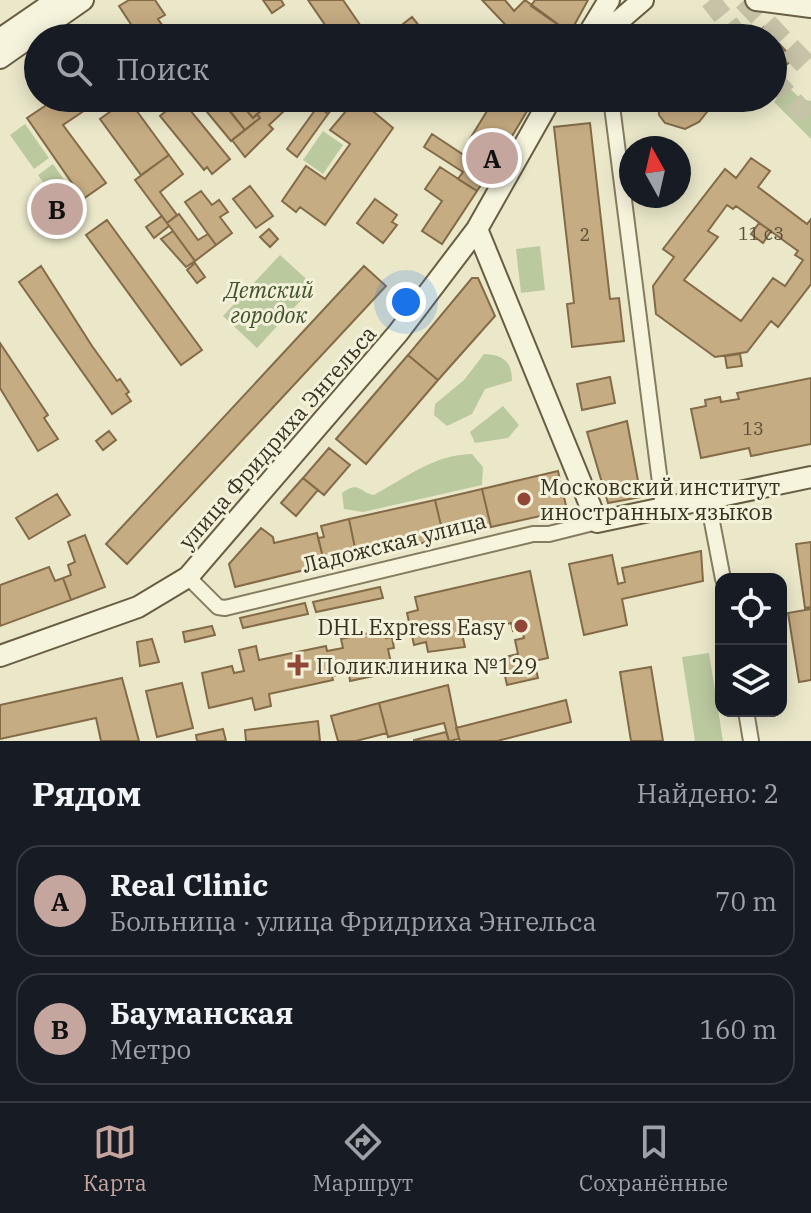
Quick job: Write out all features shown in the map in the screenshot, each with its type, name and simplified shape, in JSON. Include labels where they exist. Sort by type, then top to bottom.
[{"type":"street","points":[[0,39],[57,0]]},
{"type":"street","points":[[49,24],[83,0]]},
{"type":"street","points":[[598,24],[609,0]]},
{"type":"street","points":[[610,24],[643,0]]},
{"type":"street","points":[[756,0],[811,7]]},
{"type":"street","points":[[0,58],[24,41]]},
{"type":"street","name":"улица Фридриха Энгельса","points":[[0,656],[160,597],[188,577],[398,333],[477,229],[543,112]]},
{"type":"street","points":[[613,112],[663,506]]},
{"type":"street","points":[[477,229],[597,522]]},
{"type":"street","name":"Ладожская улица","points":[[188,577],[218,607],[225,608],[533,534],[549,534],[707,496],[811,477]]},
{"type":"street","points":[[707,496],[722,573]]},
{"type":"street","points":[[747,717],[751,741]]},
{"type":"green space","points":[[787,86],[801,99],[811,101],[811,139],[784,112],[787,112]]},
{"type":"green space","points":[[25,124],[49,158],[34,169],[10,135]]},
{"type":"green space","points":[[323,131],[343,145],[323,174],[303,160]]},
{"type":"green space","points":[[53,164],[79,201],[64,212],[38,175]]},
{"type":"green space","points":[[540,246],[545,290],[521,293],[516,249]]},
{"type":"green space","name":"Детский городок","points":[[280,255],[314,286],[257,348],[223,316]]},
{"type":"green space","points":[[484,354],[505,360],[512,381],[485,389],[472,414],[447,426],[434,415],[435,404],[464,380]]},
{"type":"green space","points":[[503,406],[519,425],[508,438],[475,443],[470,432]]},
{"type":"green space","points":[[472,454],[483,467],[482,485],[363,512],[344,509],[342,493],[348,489],[356,487],[374,495],[433,463]]},
{"type":"green space","points":[[709,653],[715,691],[715,717],[719,717],[723,741],[695,741],[682,657]]},
{"type":"building","points":[[129,0],[155,0],[165,15],[158,19],[161,24],[131,24],[119,6]]},
{"type":"building","points":[[263,0],[281,0],[284,5],[272,13]]},
{"type":"building","points":[[308,0],[343,0],[359,24],[324,24]]},
{"type":"building","points":[[482,0],[505,0],[514,11],[525,0],[558,24],[505,24]]},
{"type":"building","points":[[535,0],[588,0],[575,24],[557,24],[531,6]]},
{"type":"building","points":[[412,17],[418,24],[403,24]]},
{"type":"building","points":[[36,112],[82,112],[63,125],[106,183],[83,199],[27,118]]},
{"type":"building","points":[[110,112],[138,112],[169,155],[141,175],[100,119]]},
{"type":"building","points":[[165,112],[192,112],[230,159],[212,174],[207,167],[204,170],[160,116]]},
{"type":"building","points":[[207,112],[230,112],[245,130],[231,141]]},
{"type":"building","points":[[231,112],[248,112],[253,118],[257,114],[260,118],[245,130]]},
{"type":"building","points":[[283,112],[269,125],[273,129],[245,157],[232,140],[260,118],[257,114]]},
{"type":"building","points":[[314,112],[328,114],[297,157],[287,149]]},
{"type":"building","points":[[345,112],[374,112],[393,128],[325,225],[300,207],[296,212],[282,201],[306,166],[325,179],[350,144],[330,130]]},
{"type":"building","points":[[486,112],[527,112],[494,166],[465,147]]},
{"type":"building","points":[[659,112],[707,112],[699,122],[685,129],[665,123]]},
{"type":"building","points":[[590,123],[610,299],[619,298],[624,341],[572,347],[567,304],[574,303],[554,127]]},
{"type":"building","points":[[432,134],[473,161],[477,155],[494,166],[477,191],[458,179],[463,172],[424,147]]},
{"type":"building","points":[[169,155],[183,174],[160,192],[177,215],[167,223],[135,180]]},
{"type":"building","points":[[751,158],[770,171],[758,187],[807,224],[811,219],[811,284],[778,327],[771,321],[747,352],[715,357],[656,314],[653,286],[674,257],[663,249],[725,169],[736,178]],"holes":[[[727,205],[733,209],[736,206],[798,251],[795,255],[803,260],[785,286],[773,278],[741,321],[684,280],[718,237],[708,231]]]},
{"type":"building","points":[[440,167],[477,191],[442,244],[422,231],[442,201],[425,189]]},
{"type":"building","points":[[250,186],[273,216],[256,228],[233,199]]},
{"type":"building","points":[[201,191],[212,205],[219,200],[228,212],[220,217],[232,233],[216,245],[185,202]]},
{"type":"building","points":[[375,199],[397,215],[392,222],[397,225],[383,243],[357,223]]},
{"type":"building","points":[[179,214],[198,240],[208,234],[216,245],[195,261],[167,223]]},
{"type":"building","points":[[162,216],[169,226],[154,238],[146,227]]},
{"type":"building","points":[[107,220],[202,350],[181,365],[86,235]]},
{"type":"building","points":[[759,223],[771,231],[763,243],[751,234]]},
{"type":"building","points":[[269,229],[278,239],[270,247],[260,237]]},
{"type":"building","points":[[173,231],[195,261],[186,267],[161,239]]},
{"type":"building","points":[[195,263],[205,277],[197,283],[187,270]]},
{"type":"building","points":[[41,266],[92,346],[117,381],[120,379],[129,392],[126,394],[131,401],[112,414],[19,282]]},
{"type":"building","points":[[364,266],[386,286],[127,564],[106,544]]},
{"type":"building","points":[[472,278],[478,278],[495,316],[438,380],[408,355]]},
{"type":"building","points":[[0,343],[48,415],[44,418],[58,439],[38,451],[0,388]]},
{"type":"building","points":[[740,354],[742,366],[727,368],[725,356]]},
{"type":"building","points":[[408,355],[438,380],[366,464],[336,439]]},
{"type":"building","points":[[610,377],[615,403],[582,410],[577,384]]},
{"type":"building","points":[[811,378],[811,444],[751,456],[749,448],[701,458],[691,409],[706,406],[705,400],[720,397],[721,402],[739,399],[737,393]]},
{"type":"building","points":[[627,421],[641,497],[608,503],[587,432]]},
{"type":"building","points":[[109,431],[116,440],[103,450],[96,441]]},
{"type":"building","points":[[329,448],[350,465],[324,495],[303,478]]},
{"type":"building","name":"Московский институт иностранных языков","points":[[558,471],[567,510],[491,527],[482,489]]},
{"type":"building","points":[[303,478],[318,490],[296,516],[281,503]]},
{"type":"building","points":[[482,489],[491,527],[444,538],[435,500]]},
{"type":"building","points":[[57,494],[70,515],[29,539],[16,518]]},
{"type":"building","points":[[435,500],[444,538],[357,558],[349,519]]},
{"type":"building","points":[[349,519],[357,558],[325,565],[318,538],[324,537],[321,526]]},
{"type":"building","points":[[261,528],[273,537],[274,543],[317,533],[325,565],[235,587],[229,564]]},
{"type":"building","points":[[85,535],[105,587],[71,600],[63,578],[71,575],[68,565],[75,562],[68,542]]},
{"type":"building","points":[[811,542],[811,607],[805,608],[796,544]]},
{"type":"building","points":[[701,551],[703,581],[622,599],[627,625],[584,635],[569,564],[612,555],[618,584],[625,582],[622,568]]},
{"type":"building","points":[[49,567],[55,581],[63,578],[71,600],[0,626],[0,585]]},
{"type":"building","points":[[530,571],[548,658],[534,661],[538,678],[507,685],[501,658],[518,654],[515,640],[524,638],[522,629],[513,631],[511,623],[462,634],[465,647],[428,652],[426,642],[414,645],[407,613],[418,610],[415,597]]},
{"type":"building","points":[[380,587],[383,598],[316,612],[313,602]]},
{"type":"building","points":[[305,603],[308,614],[243,628],[240,618]]},
{"type":"building","points":[[811,609],[811,680],[799,682],[788,613]]},
{"type":"building","points":[[212,626],[215,635],[185,642],[183,632]]},
{"type":"building","points":[[384,630],[386,638],[392,637],[394,648],[388,649],[393,672],[350,681],[349,673],[332,676],[333,680],[269,694],[271,706],[255,710],[252,698],[209,708],[202,673],[232,666],[234,673],[244,671],[239,650],[256,646],[259,660],[326,646],[327,651],[343,648],[341,639]]},
{"type":"building","points":[[152,639],[159,662],[140,666],[137,642]]},
{"type":"building","points":[[651,667],[663,741],[631,741],[620,672]]},
{"type":"building","points":[[122,678],[139,741],[101,741],[96,718],[0,739],[0,705]]},
{"type":"building","points":[[182,683],[193,728],[157,737],[146,691]]},
{"type":"building","points":[[448,685],[459,739],[449,741],[444,723],[388,737],[379,703]]},
{"type":"building","points":[[566,700],[571,722],[497,741],[460,741],[456,728]]},
{"type":"building","points":[[379,703],[387,733],[356,741],[338,741],[331,716]]},
{"type":"building","points":[[318,721],[320,741],[246,741],[245,730]]},
{"type":"building","points":[[223,729],[226,741],[197,741],[196,735]]},
{"type":"building","points":[[446,732],[449,741],[414,741],[414,740]]},
{"type":"tunnel","points":[[710,0],[729,24]]},
{"type":"tunnel","points":[[744,0],[767,24]]},
{"type":"tunnel","points":[[787,45],[811,70]]},
{"type":"tunnel","points":[[787,94],[811,120]]},
{"type":"place","name":"Real Clinic","points":[[492,158]]},
{"type":"place","name":"Бауманская","points":[[57,209]]},
{"type":"place","name":"Московский институт иностранных языков","points":[[524,499]]},
{"type":"place","name":"DHL Express Easy","points":[[521,626]]},
{"type":"place","name":"Поликлиника №129","points":[[298,665]]}]
